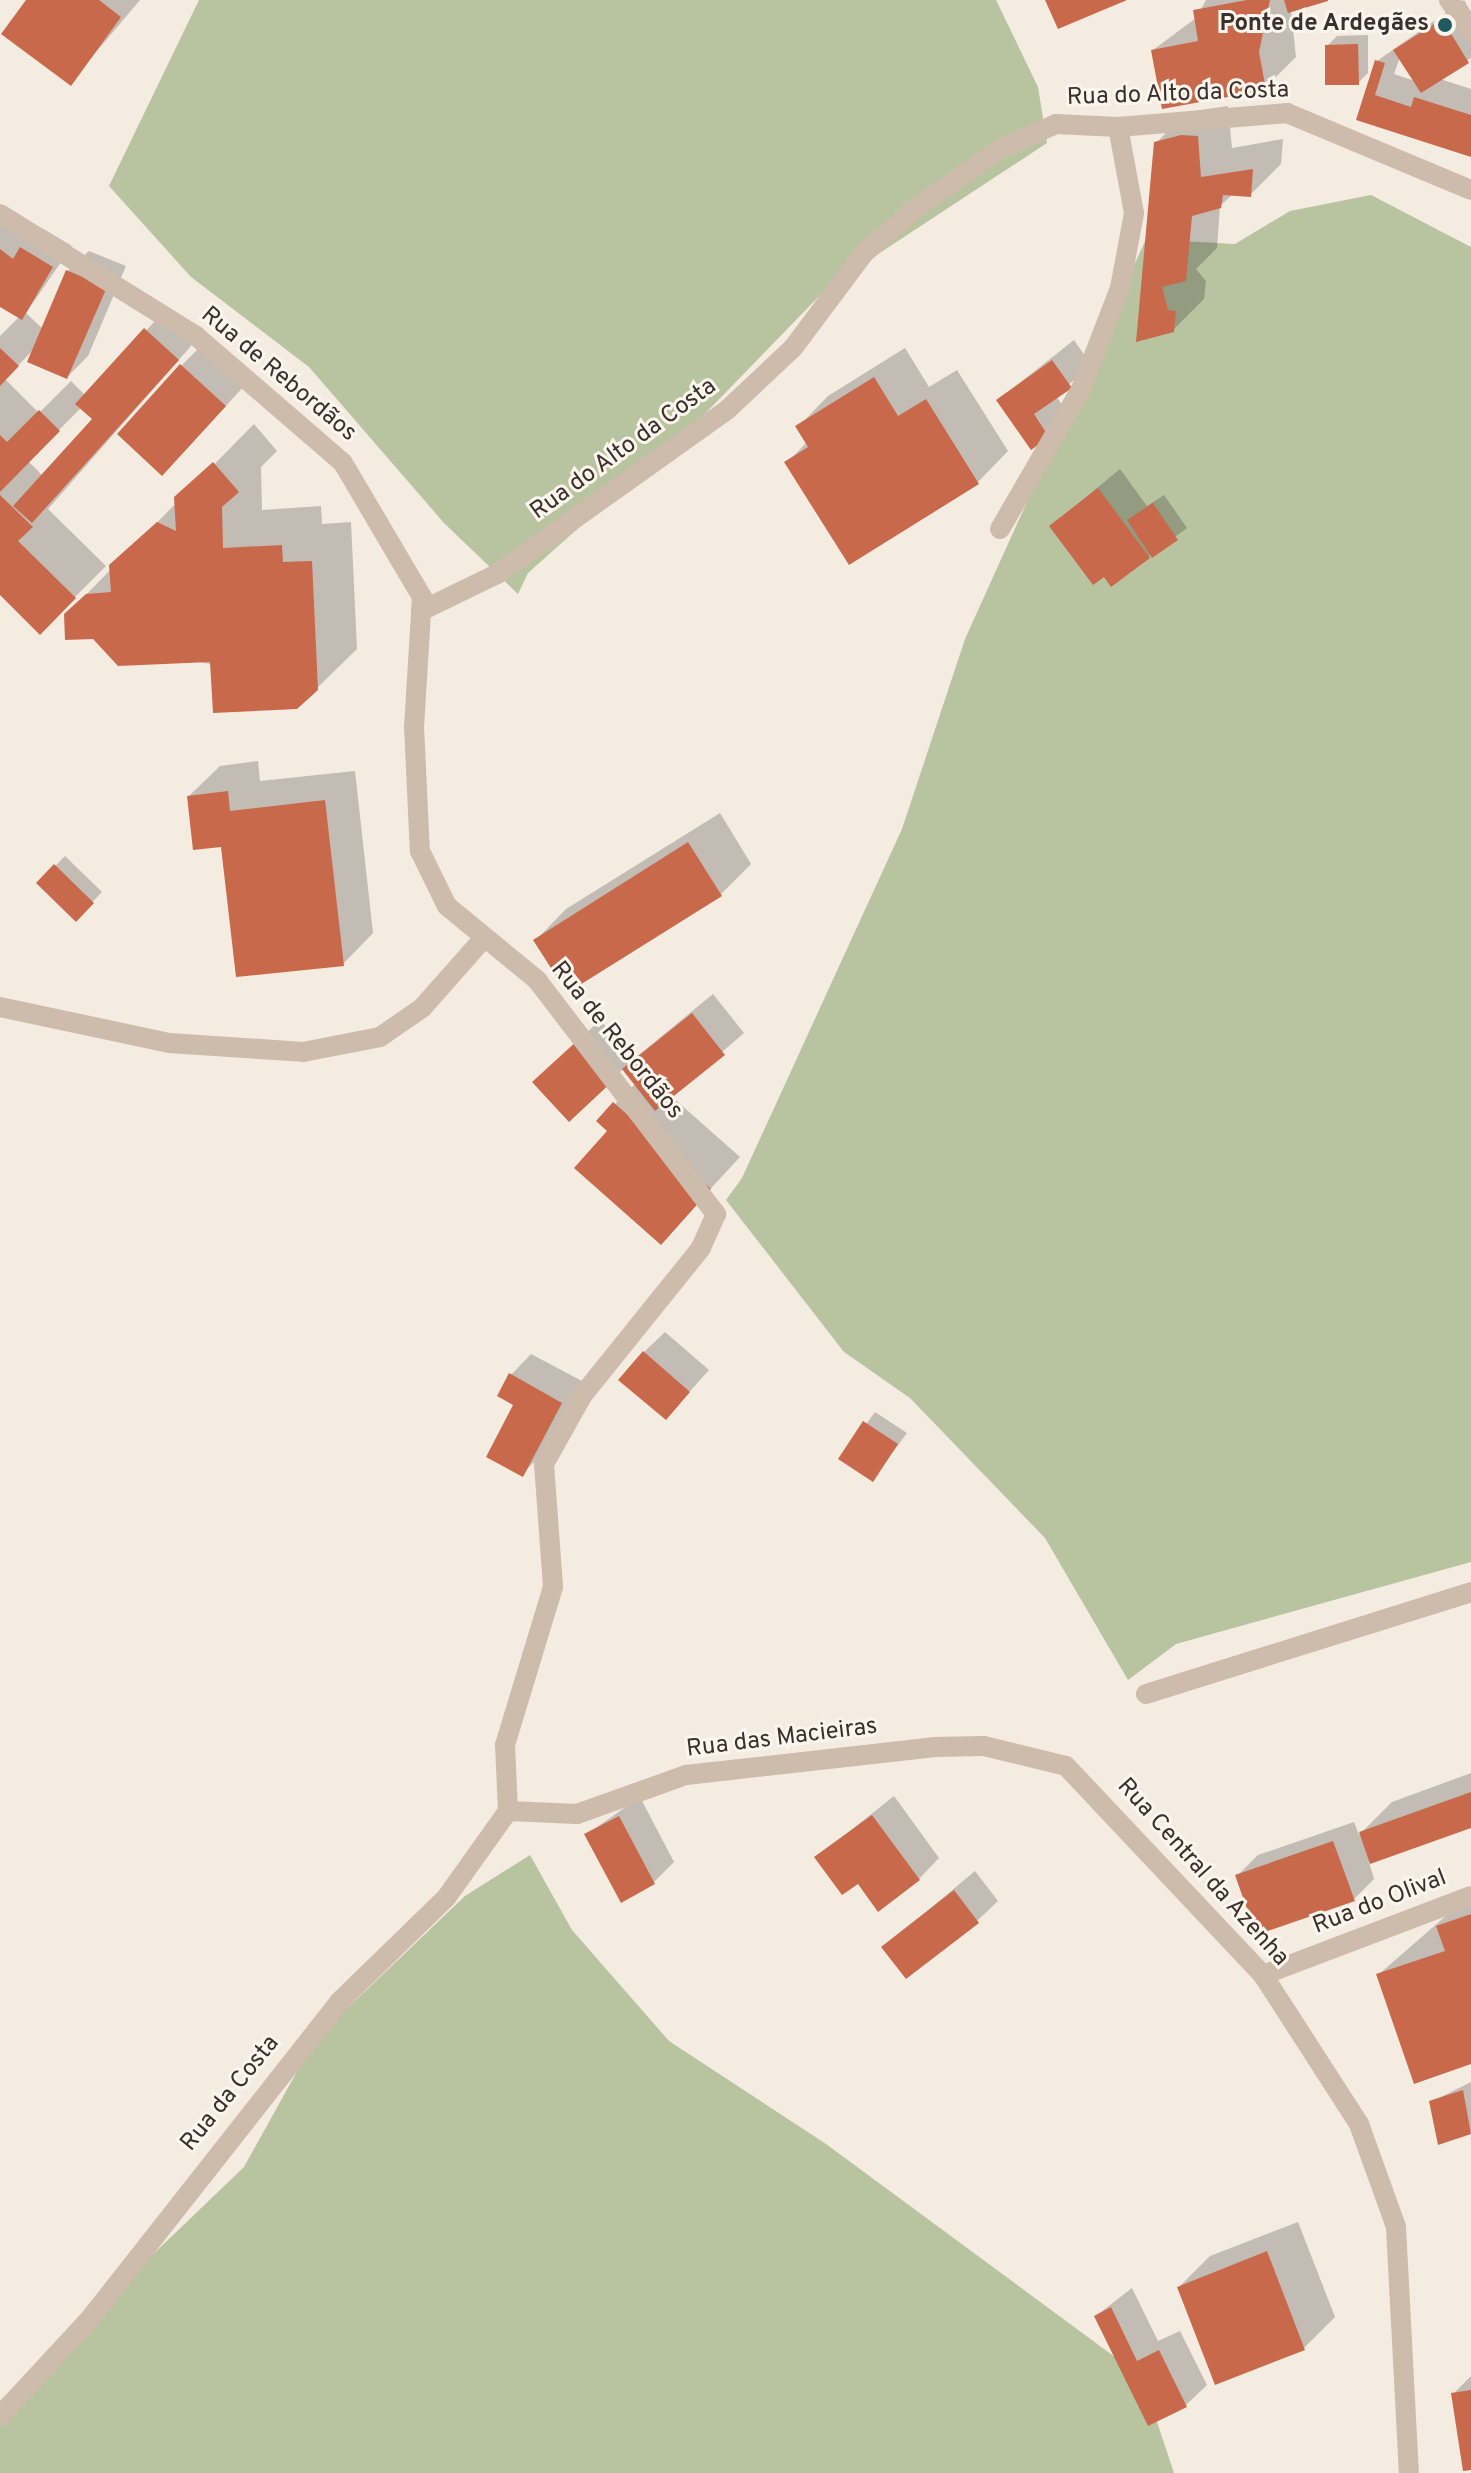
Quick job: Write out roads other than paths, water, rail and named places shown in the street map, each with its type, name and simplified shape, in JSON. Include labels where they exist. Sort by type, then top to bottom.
[{"type":"street","points":[[1449,0],[1471,32]]},
{"type":"street","name":"Rua do Alto da Costa","points":[[421,611],[497,574],[728,409],[793,348],[864,253],[1000,149],[1056,124],[1118,127],[1287,113],[1471,190]]},
{"type":"street","points":[[1000,529],[1081,389],[1120,288],[1134,213],[1118,127]]},
{"type":"street","name":"Rua de Rebordãos","points":[[0,214],[196,336],[343,463],[422,597],[414,726],[420,851],[447,906],[537,980],[716,1214],[701,1248],[582,1396],[544,1464],[553,1587],[505,1745],[508,1811]]},
{"type":"street","points":[[0,1007],[169,1043],[303,1052],[380,1037],[422,1008],[484,938]]},
{"type":"street","points":[[1146,1694],[1471,1592]]},
{"type":"street","name":"Rua das Macieiras","points":[[508,1811],[577,1814],[686,1775],[935,1747],[984,1746],[1066,1766]]},
{"type":"street","name":"Rua Central da Azenha","points":[[1066,1766],[1263,1975],[1359,2124],[1396,2227],[1405,2290],[1409,2473]]},
{"type":"street","name":"Rua da Costa","points":[[0,2416],[89,2320],[339,2002],[446,1898],[508,1811]]},
{"type":"street","name":"Rua do Olival","points":[[1263,1975],[1471,1896]]},
{"type":"place","name":"Ponte de Ardegães","points":[[1445,25]]}]
